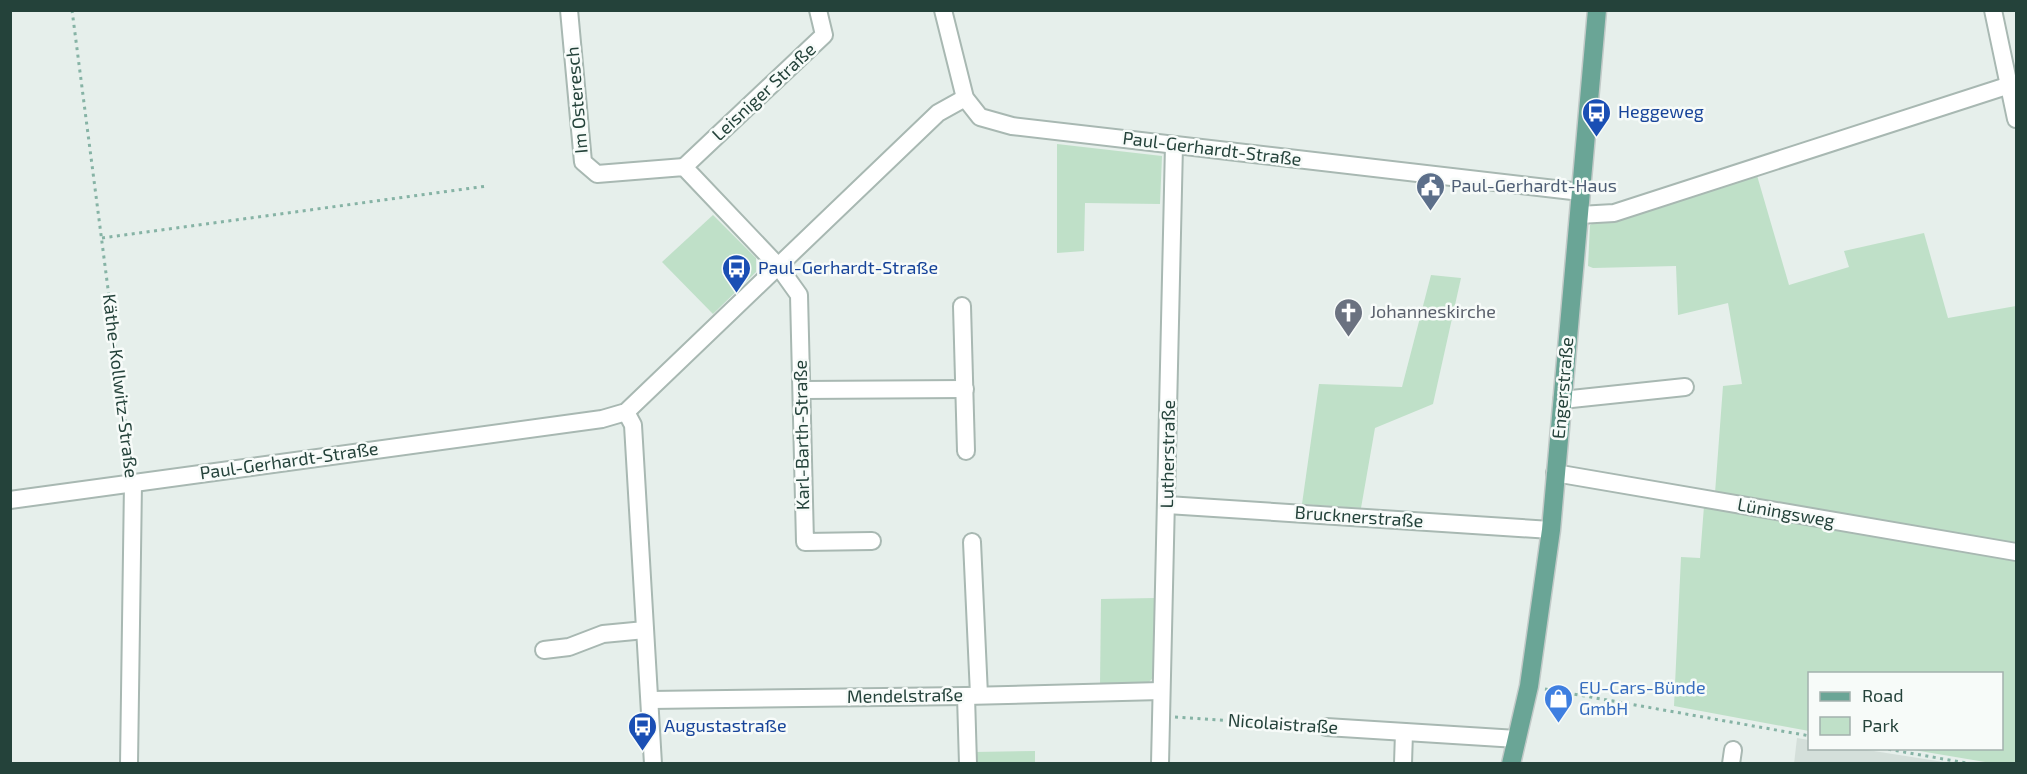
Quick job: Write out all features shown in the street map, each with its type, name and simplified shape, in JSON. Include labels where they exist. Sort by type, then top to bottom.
[{"type":"main road","name":"Engerstraße","points":[[1511,764],[1529,686],[1551,530],[1597,10]]},
{"type":"street","name":"Im Osteresch","points":[[569,10],[583,162],[597,174],[684,167]]},
{"type":"street","name":"Leisniger Straße","points":[[684,167],[824,35],[818,10]]},
{"type":"street","points":[[943,10],[965,98]]},
{"type":"street","points":[[1993,10],[2013,85],[2016,119]]},
{"type":"street","points":[[1579,215],[1614,213],[2013,85]]},
{"type":"street","name":"Paul-Gerhardt-Straße","points":[[10,500],[602,419],[626,412],[938,113],[965,98],[980,117],[1012,126],[1581,192]]},
{"type":"street","name":"Lutherstraße","points":[[1160,764],[1174,145]]},
{"type":"street","points":[[684,167],[779,267]]},
{"type":"street","name":"Karl-Barth-Straße","points":[[779,267],[799,295],[805,542],[872,541]]},
{"type":"street","points":[[962,306],[966,451]]},
{"type":"street","points":[[1562,400],[1685,387]]},
{"type":"street","points":[[802,390],[965,389]]},
{"type":"street","points":[[626,412],[633,425],[653,764]]},
{"type":"street","name":"Lüningsweg","points":[[1555,474],[2016,552]]},
{"type":"street","name":"Käthe-Kollwitz-Straße","points":[[129,764],[133,483]]},
{"type":"street","name":"Brucknerstraße","points":[[1167,505],[1551,530]]},
{"type":"street","points":[[968,764],[973,695],[972,542]]},
{"type":"street","points":[[544,650],[569,647],[603,634],[645,630]]},
{"type":"street","name":"Mendelstraße","points":[[650,700],[1161,691]]},
{"type":"street","name":"Nicolaistraße","points":[[1326,727],[1517,739]]},
{"type":"street","points":[[1403,764],[1404,732]]},
{"type":"path","name":"Käthe-Kollwitz-Straße","points":[[72,10],[133,483]]},
{"type":"path","points":[[102,238],[487,186]]},
{"type":"path","points":[[1529,686],[1808,736]]},
{"type":"path","name":"Nicolaistraße","points":[[1161,716],[1326,727]]},
{"type":"path","points":[[1892,750],[1972,764]]},
{"type":"shaded area","points":[[1797,738],[1808,740],[1808,750],[1867,750],[1950,763],[1794,764]]},
{"type":"green space","points":[[1057,144],[1162,156],[1160,204],[1085,203],[1084,251],[1057,253]]},
{"type":"green space","points":[[1756,172],[1789,285],[1849,267],[1844,251],[1924,233],[1948,318],[2016,306],[2016,543],[1715,493],[1723,386],[1742,384],[1728,303],[1678,315],[1676,266],[1593,268],[1588,266],[1590,225]]},
{"type":"green space","points":[[713,215],[756,258],[756,272],[713,314],[662,262]]},
{"type":"green space","points":[[1431,275],[1461,278],[1433,404],[1375,428],[1361,508],[1302,504],[1319,384],[1402,387]]},
{"type":"green space","points":[[1704,506],[2016,560],[2016,763],[1991,763],[1914,750],[2003,750],[2003,672],[1808,672],[1808,731],[1674,706],[1681,557],[1700,558]]},
{"type":"green space","points":[[1155,598],[1154,677],[1148,683],[1100,686],[1101,599]]},
{"type":"green space","points":[[1035,751],[1035,763],[975,763],[974,752]]},
{"type":"place","name":"Heggeweg","points":[[1597,138]]},
{"type":"place","name":"Paul-Gerhardt-Haus","points":[[1430,212]]},
{"type":"place","name":"Paul-Gerhardt-Straße","points":[[737,294]]},
{"type":"place","name":"Johanneskirche","points":[[1349,338]]},
{"type":"place","name":"EU-Cars-Bünde GmbH","points":[[1558,724]]},
{"type":"place","name":"Augustastraße","points":[[643,752]]}]
